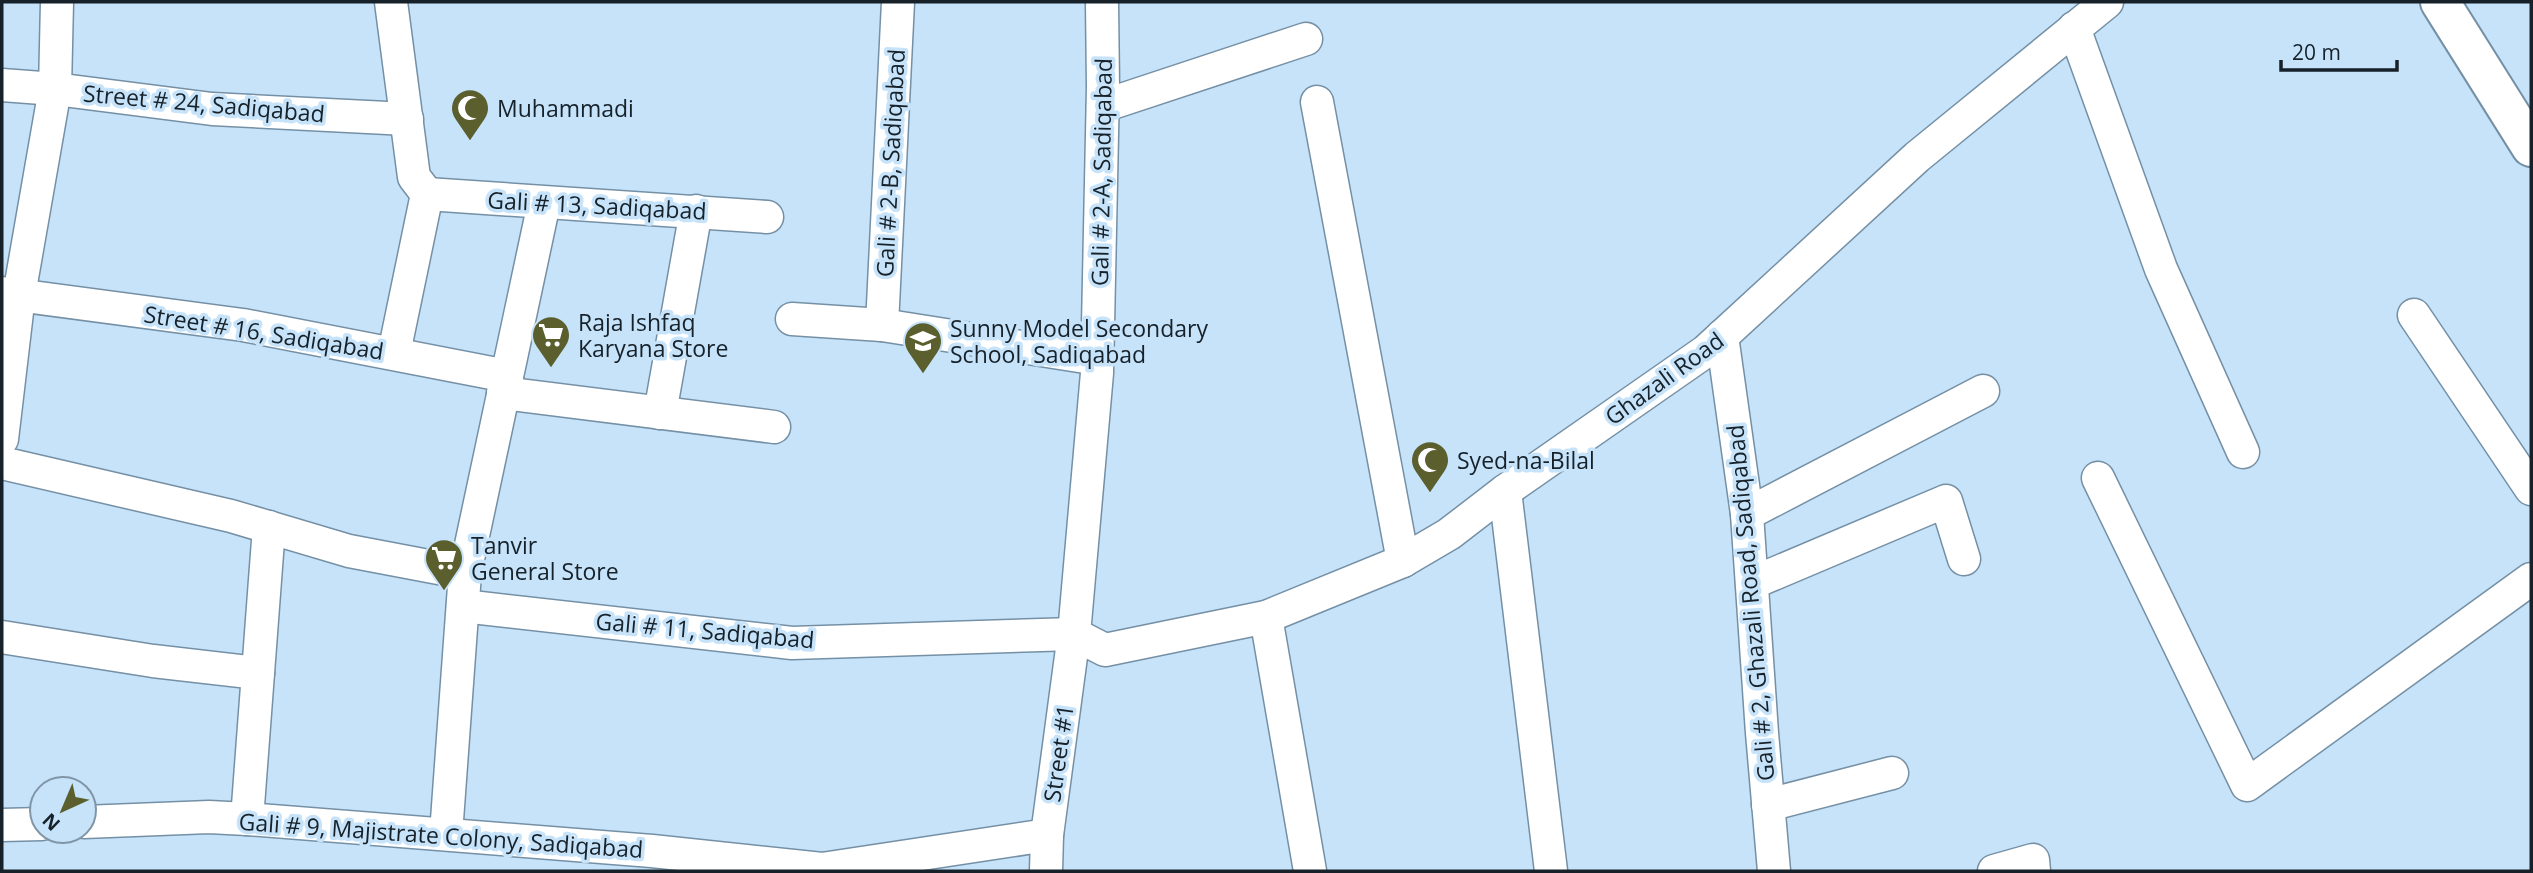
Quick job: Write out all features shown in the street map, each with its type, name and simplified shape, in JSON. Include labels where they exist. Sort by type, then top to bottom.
[{"type":"main road","points":[[2440,2],[2531,147]]},
{"type":"street","points":[[2,439],[10,294],[55,89],[57,2]]},
{"type":"street","points":[[391,2],[414,177],[427,194],[394,353]]},
{"type":"street","name":"Gali # 2-B, Sadiqabad","points":[[882,325],[898,2]]},
{"type":"street","name":"Gali # 2-A, Sadiqabad","points":[[1074,634],[1098,359],[1103,106],[1102,2]]},
{"type":"street","name":"Ghazali Road","points":[[1074,634],[1105,650],[1266,617],[1403,561],[1449,534],[1505,491],[1706,351],[1917,157],[2107,2]]},
{"type":"street","points":[[2074,28],[2161,269],[2243,452]]},
{"type":"street","points":[[1103,106],[1306,39]]},
{"type":"street","name":"Street # 24, Sadiqabad","points":[[2,85],[212,109],[407,120]]},
{"type":"street","points":[[1317,102],[1403,561]]},
{"type":"street","name":"Gali # 13, Sadiqabad","points":[[427,194],[767,217]]},
{"type":"street","points":[[446,834],[465,573],[544,203]]},
{"type":"street","points":[[660,413],[696,211]]},
{"type":"street","name":"Street # 16, Sadiqabad","points":[[10,294],[243,325],[394,353],[505,385],[660,413],[774,427]]},
{"type":"street","points":[[2414,316],[2531,489]]},
{"type":"street","points":[[792,319],[882,325],[1098,359]]},
{"type":"street","name":"Gali # 2, Ghazali Road, Sadiqabad","points":[[1722,336],[1747,514],[1774,871]]},
{"type":"street","points":[[1747,514],[1983,391]]},
{"type":"street","points":[[2,463],[232,516],[349,551],[465,573]]},
{"type":"street","points":[[2098,478],[2246,785],[2531,579]]},
{"type":"street","points":[[1505,491],[1551,871]]},
{"type":"street","points":[[1752,583],[1945,501],[1964,559]]},
{"type":"street","points":[[247,819],[269,527]]},
{"type":"street","name":"Gali # 11, Sadiqabad","points":[[463,606],[792,643],[1074,634]]},
{"type":"street","points":[[1266,617],[1310,871]]},
{"type":"street","name":"Street #1","points":[[1046,871],[1047,835],[1074,634]]},
{"type":"street","points":[[2,637],[153,661],[258,673]]},
{"type":"street","points":[[1768,805],[1892,773]]},
{"type":"street","name":"Gali # 9, Majistrate Colony, Sadiqabad","points":[[98,821],[209,817],[247,819],[446,834],[649,861],[822,870],[1047,835]]},
{"type":"street","points":[[2,825],[28,824]]},
{"type":"street","points":[[1994,871],[2033,860],[2034,871]]},
{"type":"place","name":"Muhammadi","points":[[470,142]]},
{"type":"place","name":"Raja Ishfaq Karyana Store","points":[[551,369]]},
{"type":"place","name":"Sunny Model Secondary School, Sadiqabad","points":[[923,375]]},
{"type":"place","name":"Syed-na-Bilal","points":[[1430,494]]},
{"type":"place","name":"Tanvir General Store","points":[[444,592]]}]
